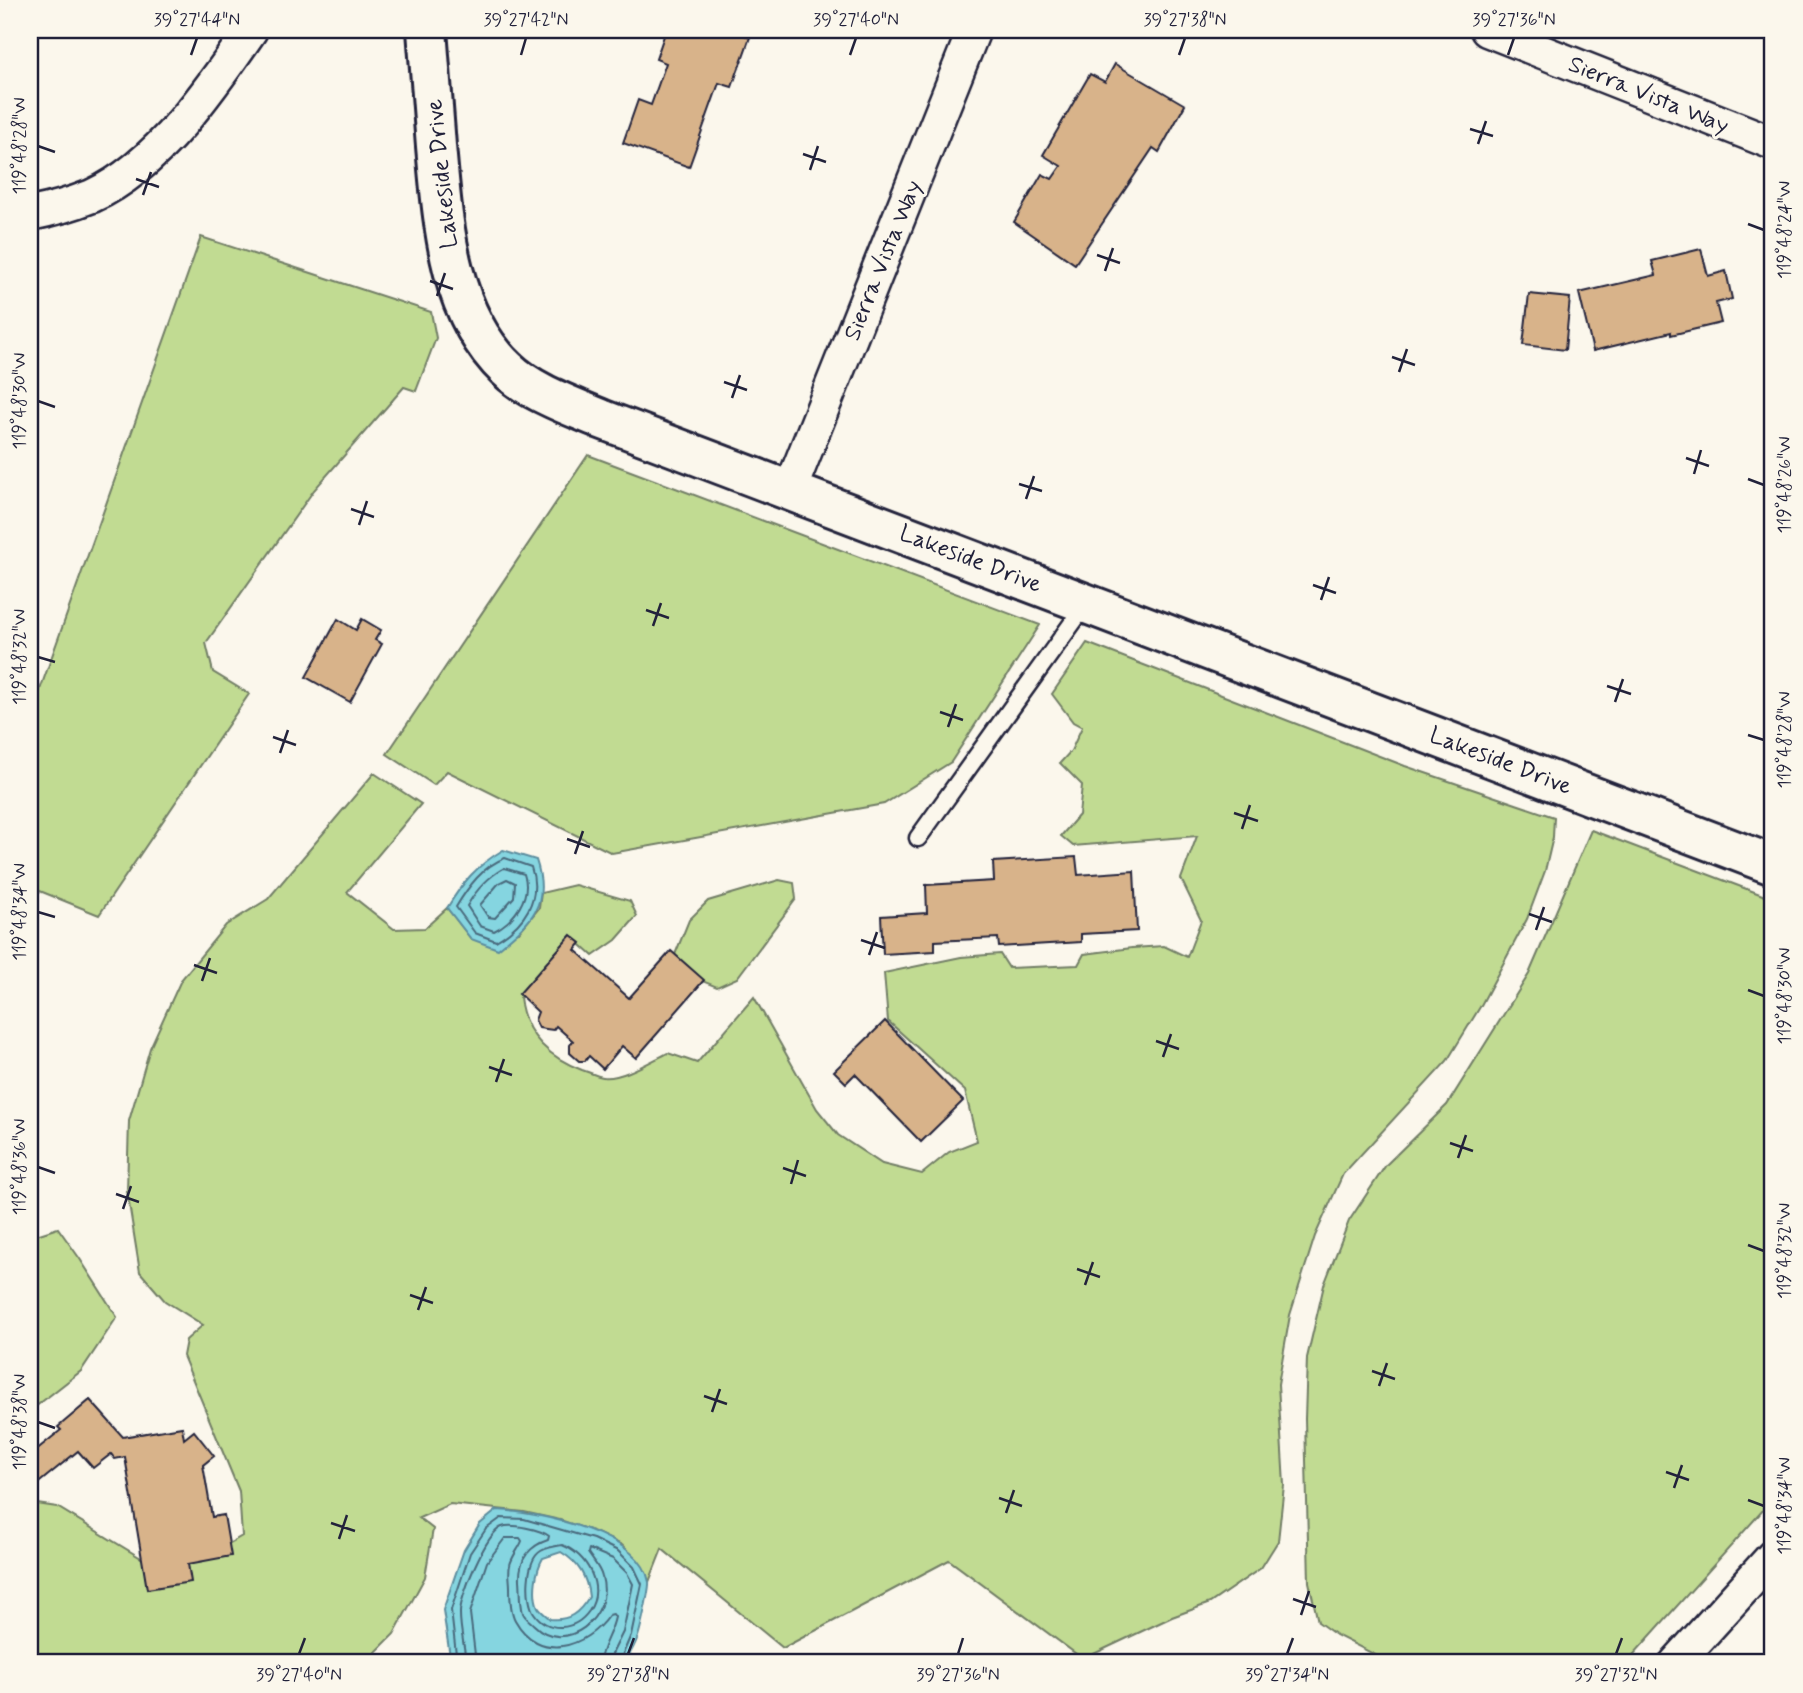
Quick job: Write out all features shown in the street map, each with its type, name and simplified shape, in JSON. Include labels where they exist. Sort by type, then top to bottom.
[{"type":"street","points":[[30,214],[56,209],[93,195],[144,161],[215,82],[251,30]]},
{"type":"street","name":"Lakeside Drive","points":[[427,30],[441,202],[456,282],[467,311],[488,348],[508,370],[532,387],[563,402],[790,490],[1773,865]]},
{"type":"street","name":"Sierra Vista Way","points":[[790,490],[974,30]]},
{"type":"street","name":"Sierra Vista Way","points":[[1487,30],[1773,143]]},
{"type":"street","points":[[1676,1663],[1773,1556]]},
{"type":"lane","points":[[918,838],[1087,602]]},
{"type":"green space","points":[[201,237],[431,312],[436,338],[416,391],[404,387],[314,490],[206,643],[213,672],[249,694],[99,915],[30,887],[30,718]]},
{"type":"green space","points":[[588,455],[1040,625],[951,762],[884,804],[612,853],[447,771],[434,785],[387,754]]},
{"type":"green space","points":[[1087,643],[1405,766],[1554,817],[1553,837],[1545,871],[1527,919],[1480,1007],[1447,1061],[1343,1174],[1315,1236],[1290,1315],[1278,1384],[1284,1485],[1278,1541],[1261,1568],[1210,1603],[1172,1617],[1083,1659],[949,1560],[783,1648],[662,1549],[649,1582],[640,1563],[622,1545],[595,1532],[524,1512],[450,1504],[419,1518],[433,1529],[425,1577],[394,1634],[365,1663],[30,1663],[30,1503],[57,1507],[146,1561],[211,1554],[242,1536],[239,1491],[183,1356],[186,1340],[203,1325],[165,1301],[140,1272],[127,1191],[129,1121],[150,1048],[181,980],[226,925],[268,899],[374,773],[421,804],[347,892],[394,929],[425,928],[447,908],[471,939],[519,932],[539,908],[541,893],[575,885],[630,901],[637,916],[616,940],[593,956],[572,937],[520,997],[522,1011],[532,1033],[548,1051],[570,1065],[603,1077],[627,1073],[668,1053],[697,1063],[754,997],[817,1109],[838,1135],[882,1164],[922,1174],[949,1152],[977,1141],[965,1091],[888,1021],[884,973],[961,957],[1000,954],[1009,968],[1078,965],[1084,954],[1164,946],[1187,957],[1201,920],[1181,879],[1197,836],[1073,846],[1061,836],[1079,815],[1082,785],[1060,763],[1071,751],[1082,727],[1073,722],[1052,694]]},
{"type":"green space","points":[[1591,830],[1773,899],[1773,1499],[1626,1663],[1391,1663],[1336,1635],[1318,1622],[1309,1582],[1305,1419],[1307,1358],[1324,1285],[1349,1221],[1386,1165],[1447,1105],[1529,974]]},
{"type":"green space","points":[[779,880],[794,883],[796,899],[737,978],[717,987],[702,981],[674,957],[689,920],[708,901]]},
{"type":"green space","points":[[58,1228],[117,1317],[81,1371],[30,1411],[30,1237]]},
{"type":"water","points":[[503,850],[536,860],[541,889],[535,911],[528,921],[498,949],[471,939],[447,908],[471,875]]},
{"type":"water","points":[[497,1510],[536,1515],[585,1528],[628,1550],[642,1565],[649,1582],[638,1635],[626,1663],[451,1663],[443,1610],[464,1550],[480,1524]],"holes":[[[561,1552],[581,1571],[589,1597],[573,1615],[563,1619],[550,1619],[539,1609],[536,1601],[538,1569],[543,1558]]]},
{"type":"building","points":[[666,30],[730,30],[750,37],[732,87],[719,83],[689,167],[623,143],[638,100],[651,105],[666,63],[656,59]]},
{"type":"building","points":[[1115,64],[1185,105],[1159,152],[1153,148],[1075,264],[1014,222],[1042,174],[1052,179],[1061,166],[1043,155],[1090,74],[1105,82]]},
{"type":"building","points":[[1701,249],[1708,276],[1726,271],[1732,299],[1716,303],[1721,323],[1593,351],[1579,293],[1656,275],[1652,261]]},
{"type":"building","points":[[1529,294],[1570,298],[1565,350],[1523,345]]},
{"type":"building","points":[[338,619],[356,630],[362,619],[381,630],[375,640],[382,644],[350,702],[306,677]]},
{"type":"building","points":[[1076,857],[1078,875],[1134,871],[1137,931],[1081,934],[1081,942],[999,947],[998,938],[935,941],[935,951],[883,954],[881,916],[927,913],[926,885],[994,881],[993,862]]},
{"type":"building","points":[[571,935],[581,943],[575,950],[629,998],[671,951],[704,980],[636,1058],[622,1046],[603,1069],[589,1056],[585,1061],[579,1061],[570,1053],[573,1041],[556,1026],[553,1030],[539,1028],[535,1020],[538,1012],[519,994]]},
{"type":"building","points":[[885,1021],[963,1101],[921,1142],[855,1074],[846,1083],[834,1071]]},
{"type":"building","points":[[90,1400],[123,1437],[182,1427],[184,1439],[194,1431],[214,1456],[203,1465],[212,1517],[224,1515],[231,1556],[188,1564],[191,1582],[147,1589],[125,1457],[115,1459],[111,1454],[93,1468],[78,1451],[30,1490],[30,1455],[61,1430],[58,1427]]}]
